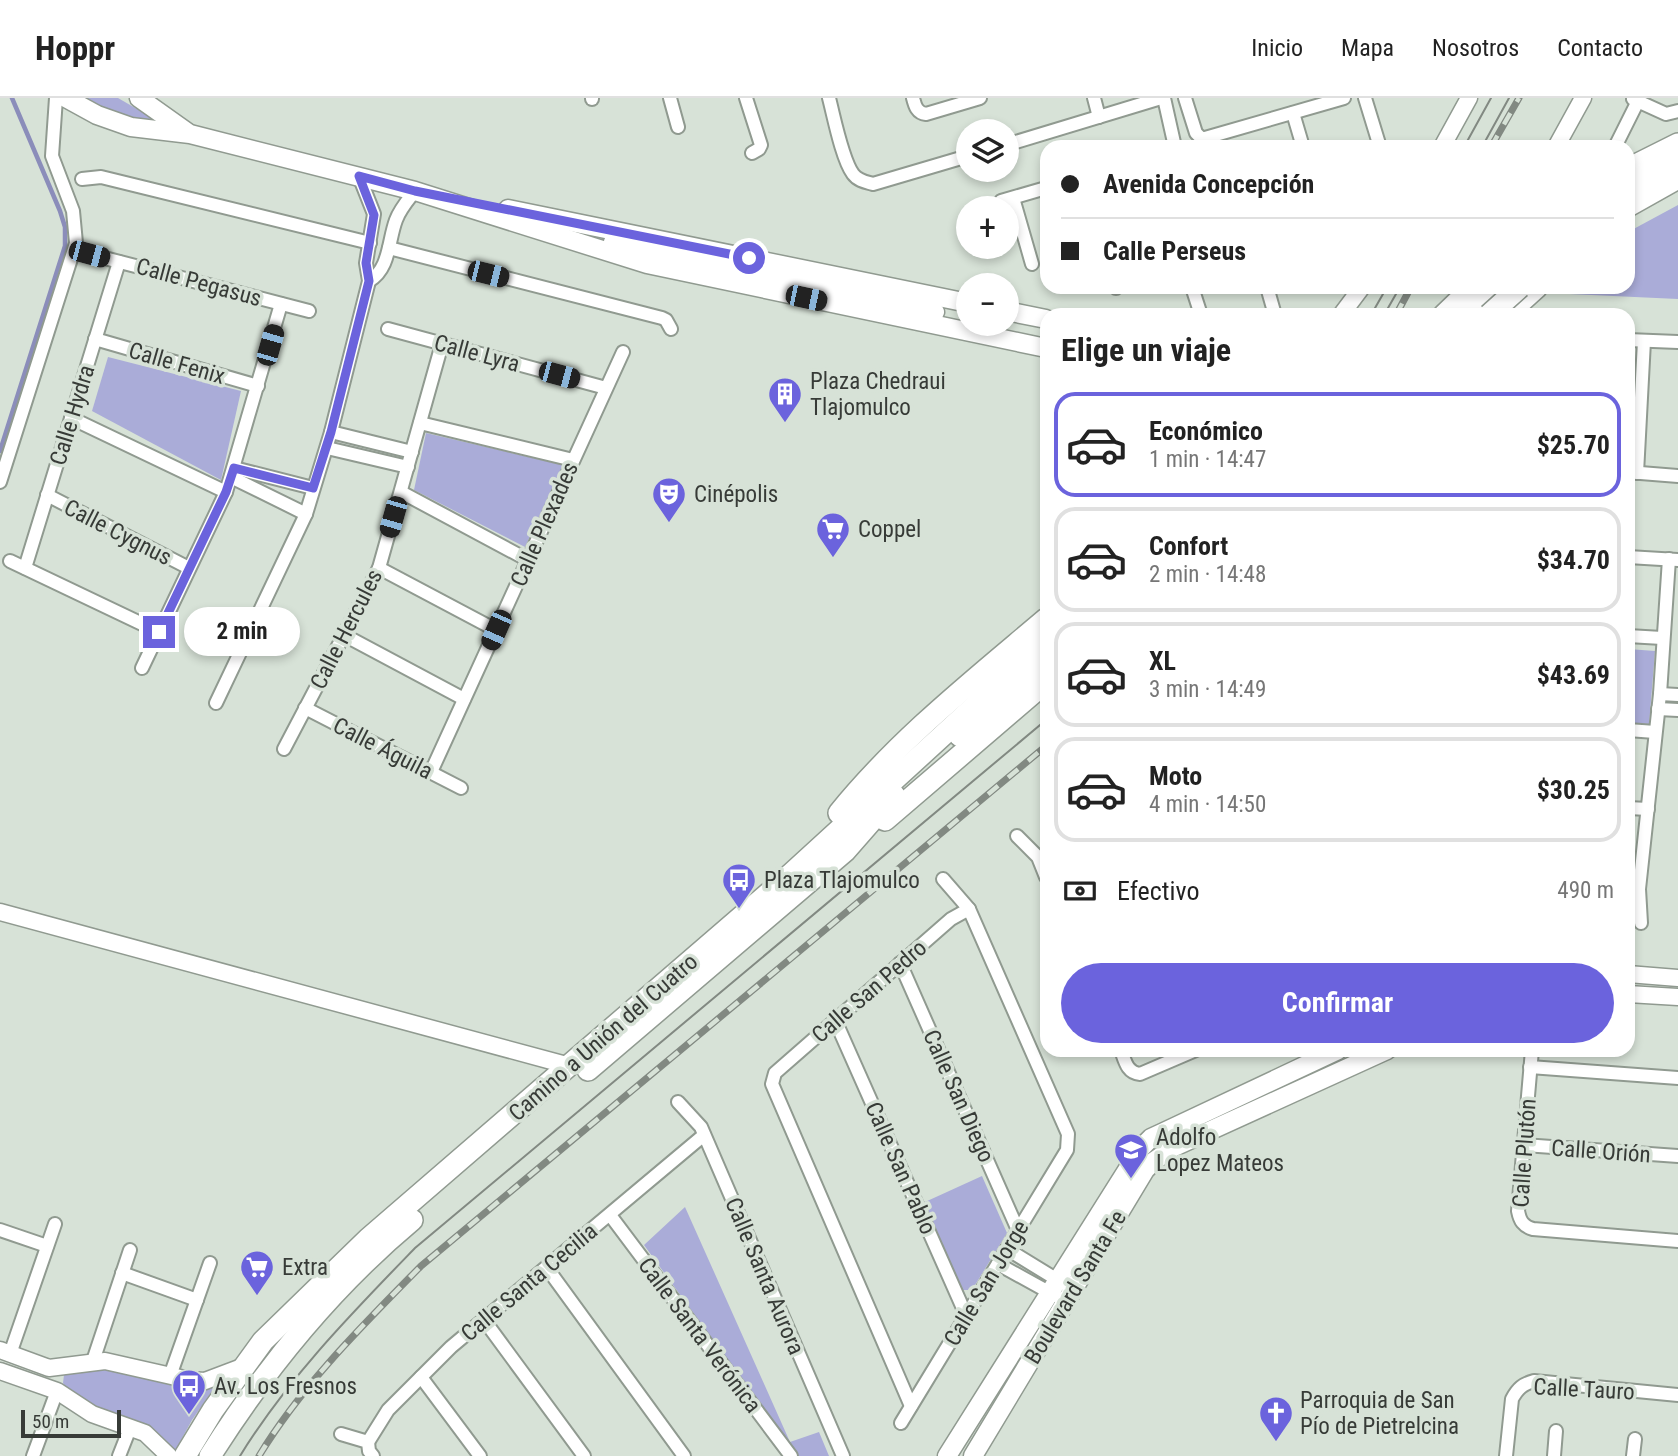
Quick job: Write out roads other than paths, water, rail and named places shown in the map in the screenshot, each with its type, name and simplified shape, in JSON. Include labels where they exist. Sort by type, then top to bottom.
[{"type":"main road","points":[[66,98],[97,115],[131,127],[190,134],[359,176],[494,215],[647,264],[1040,347]]},
{"type":"main road","points":[[139,98],[190,134]]},
{"type":"main road","points":[[1635,166],[1678,144]]},
{"type":"main road","points":[[1635,184],[1678,161]]},
{"type":"main road","points":[[1635,202],[1678,178]]},
{"type":"main road","points":[[415,191],[956,301]]},
{"type":"main road","points":[[1635,216],[1678,193]]},
{"type":"main road","points":[[494,215],[956,317]]},
{"type":"main road","points":[[1451,308],[1466,294]]},
{"type":"main road","points":[[1474,308],[1488,294]]},
{"type":"main road","points":[[1496,308],[1512,294]]},
{"type":"main road","points":[[1515,308],[1529,294]]},
{"type":"main road","points":[[1019,314],[1040,319]]},
{"type":"main road","points":[[1019,331],[1040,336]]},
{"type":"main road","points":[[791,874],[856,792],[920,726],[1040,624]]},
{"type":"main road","name":"Camino a Unión del Cuatro","points":[[185,1456],[242,1367],[284,1318],[368,1239],[791,874],[1040,646]]},
{"type":"main road","name":"Camino a Unión del Cuatro","points":[[210,1456],[285,1351],[345,1284],[399,1230],[845,851],[880,809],[921,768],[1040,668]]},
{"type":"main road","points":[[845,851],[898,810],[1040,687]]},
{"type":"main road","name":"Boulevard Santa Fe","points":[[947,1456],[1131,1161],[1151,1138],[1323,1057]]},
{"type":"main road","name":"Boulevard Santa Fe","points":[[973,1456],[1145,1170],[1174,1147],[1372,1057]]},
{"type":"street","points":[[0,482],[76,243],[73,211],[52,156],[56,98]]},
{"type":"street","points":[[670,98],[678,127]]},
{"type":"street","points":[[746,98],[761,145],[752,153]]},
{"type":"street","points":[[828,98],[848,164],[854,176],[862,181],[873,184],[956,160]]},
{"type":"street","points":[[913,98],[921,113],[931,113],[980,98]]},
{"type":"street","points":[[1094,98],[1099,117]]},
{"type":"street","points":[[1019,141],[1099,117],[1116,104],[1163,98],[1173,140]]},
{"type":"street","points":[[1185,98],[1198,136],[1205,138],[1345,98]]},
{"type":"street","points":[[1365,98],[1378,140]]},
{"type":"street","points":[[1446,140],[1469,98]]},
{"type":"street","points":[[1560,140],[1583,98]]},
{"type":"street","points":[[1618,140],[1635,100],[1666,114],[1678,111]]},
{"type":"street","points":[[1293,113],[1301,140]]},
{"type":"street","points":[[1223,134],[1225,140]]},
{"type":"street","points":[[216,703],[306,514],[327,448],[369,281],[366,263],[374,215],[359,176]]},
{"type":"street","points":[[82,178],[101,177],[370,243]]},
{"type":"street","points":[[1032,264],[1007,199],[1040,190]]},
{"type":"street","points":[[369,281],[376,277],[383,267],[397,217],[415,191]]},
{"type":"street","points":[[389,248],[662,318],[671,329]]},
{"type":"street","name":"Calle Pegasus","points":[[89,254],[309,310]]},
{"type":"street","name":"Calle Hydra","points":[[24,568],[119,262]]},
{"type":"street","points":[[142,668],[226,492],[281,304]]},
{"type":"street","name":"Calle Lyra","points":[[388,329],[606,388]]},
{"type":"street","name":"Calle Fenix","points":[[95,339],[258,386]]},
{"type":"street","points":[[1635,340],[1678,342]]},
{"type":"street","points":[[1635,440],[1644,341]]},
{"type":"street","name":"Calle Hercules","points":[[284,749],[379,568],[442,344]]},
{"type":"street","name":"Calle Plexades","points":[[431,772],[623,352]]},
{"type":"street","points":[[71,418],[226,492]]},
{"type":"street","points":[[420,423],[573,460]]},
{"type":"street","points":[[331,432],[412,452]]},
{"type":"street","points":[[327,448],[408,467]]},
{"type":"street","points":[[232,472],[313,488]]},
{"type":"street","points":[[232,472],[306,514]]},
{"type":"street","points":[[1635,473],[1678,476]]},
{"type":"street","points":[[401,492],[528,560]]},
{"type":"street","name":"Calle Cygnus","points":[[47,495],[190,568]]},
{"type":"street","points":[[1635,557],[1673,560],[1662,638],[1660,694],[1647,809],[1635,878]]},
{"type":"street","points":[[10,561],[159,632]]},
{"type":"street","points":[[379,568],[496,630]]},
{"type":"street","points":[[344,635],[464,699]]},
{"type":"street","points":[[1635,636],[1662,638]]},
{"type":"street","points":[[1660,694],[1678,695]]},
{"type":"street","name":"Calle Águila","points":[[305,708],[461,788]]},
{"type":"street","points":[[1658,709],[1678,710]]},
{"type":"street","points":[[1635,731],[1655,732]]},
{"type":"street","points":[[1635,808],[1647,809]]},
{"type":"street","points":[[1017,835],[1040,852]]},
{"type":"street","points":[[943,879],[969,909]]},
{"type":"street","points":[[1635,898],[1641,923]]},
{"type":"street","name":"Calle San Pedro","points":[[911,1406],[772,1084],[775,1073],[951,919],[969,909]]},
{"type":"street","name":"Calle San Jorge","points":[[901,1423],[1067,1150],[1069,1142],[1068,1134],[969,909]]},
{"type":"street","points":[[0,912],[570,1066]]},
{"type":"street","name":"Calle San Diego","points":[[900,963],[1018,1230]]},
{"type":"street","points":[[1635,975],[1678,978]]},
{"type":"street","points":[[1635,994],[1678,997]]},
{"type":"street","name":"Calle San Pablo","points":[[835,1020],[966,1315]]},
{"type":"street","points":[[1124,1057],[1133,1074],[1140,1074],[1180,1057]]},
{"type":"street","name":"Calle Plutón","points":[[1531,1057],[1518,1211],[1520,1220],[1526,1227],[1678,1241]]},
{"type":"street","points":[[1530,1067],[1678,1078]]},
{"type":"street","name":"Calle Santa Aurora","points":[[678,1102],[701,1127],[843,1456]]},
{"type":"street","name":"Calle Santa Cecilia","points":[[368,1442],[388,1410],[451,1347],[704,1135]]},
{"type":"street","name":"Calle Orión","points":[[1523,1145],[1678,1156]]},
{"type":"street","name":"Calle Santa Verónica","points":[[610,1215],[790,1456]]},
{"type":"street","points":[[55,1224],[5,1352],[49,1368],[93,1361],[119,1363],[170,1376],[205,1381],[242,1367]]},
{"type":"street","points":[[0,1230],[47,1247]]},
{"type":"street","points":[[1007,1249],[1053,1286],[1070,1296]]},
{"type":"street","points":[[93,1361],[130,1250]]},
{"type":"street","points":[[170,1376],[210,1263]]},
{"type":"street","points":[[998,1264],[1053,1286]]},
{"type":"street","points":[[547,1268],[684,1456]]},
{"type":"street","points":[[122,1273],[197,1300]]},
{"type":"street","points":[[484,1320],[584,1456]]},
{"type":"street","points":[[33,1456],[57,1391],[53,1378],[59,1368]]},
{"type":"street","points":[[0,1371],[57,1391],[92,1414],[145,1433],[169,1456]]},
{"type":"street","points":[[421,1377],[480,1456]]},
{"type":"street","name":"Calle Tauro","points":[[1506,1456],[1512,1399],[1524,1384],[1534,1381],[1678,1395]]},
{"type":"street","points":[[119,1456],[130,1428]]},
{"type":"street","points":[[1554,1456],[1556,1431]]},
{"type":"street","points":[[341,1434],[368,1442],[373,1456]]},
{"type":"street","points":[[1633,1456],[1635,1439]]},
{"type":"waterway","points":[[0,451],[65,246],[65,227],[60,211],[12,98]]},
{"type":"tram line","points":[[1468,140],[1491,98]]},
{"type":"tram line","points":[[1486,140],[1509,98]]},
{"type":"tram line","points":[[1375,308],[1383,294]]},
{"type":"tram line","points":[[1388,308],[1396,294]]},
{"type":"tram line","points":[[240,1456],[300,1373],[415,1248],[1040,725]]},
{"type":"railway","points":[[1495,140],[1519,98]]},
{"type":"railway","points":[[1400,308],[1407,294]]},
{"type":"railway","points":[[259,1456],[314,1380],[421,1266],[1040,751]]},
{"type":"place","name":"Plaza Chedraui Tlajomulco","points":[[785,424]]},
{"type":"place","name":"Cinépolis","points":[[669,524]]},
{"type":"place","name":"Coppel","points":[[833,559]]},
{"type":"place","name":"Plaza Tlajomulco","points":[[739,910]]},
{"type":"place","name":"Adolfo Lopez Mateos","points":[[1131,1180]]},
{"type":"place","name":"Extra","points":[[257,1297]]},
{"type":"place","name":"Av. Los Fresnos","points":[[189,1416]]},
{"type":"place","name":"Parroquia de San Pío de Pietrelcina","points":[[1276,1443]]}]
